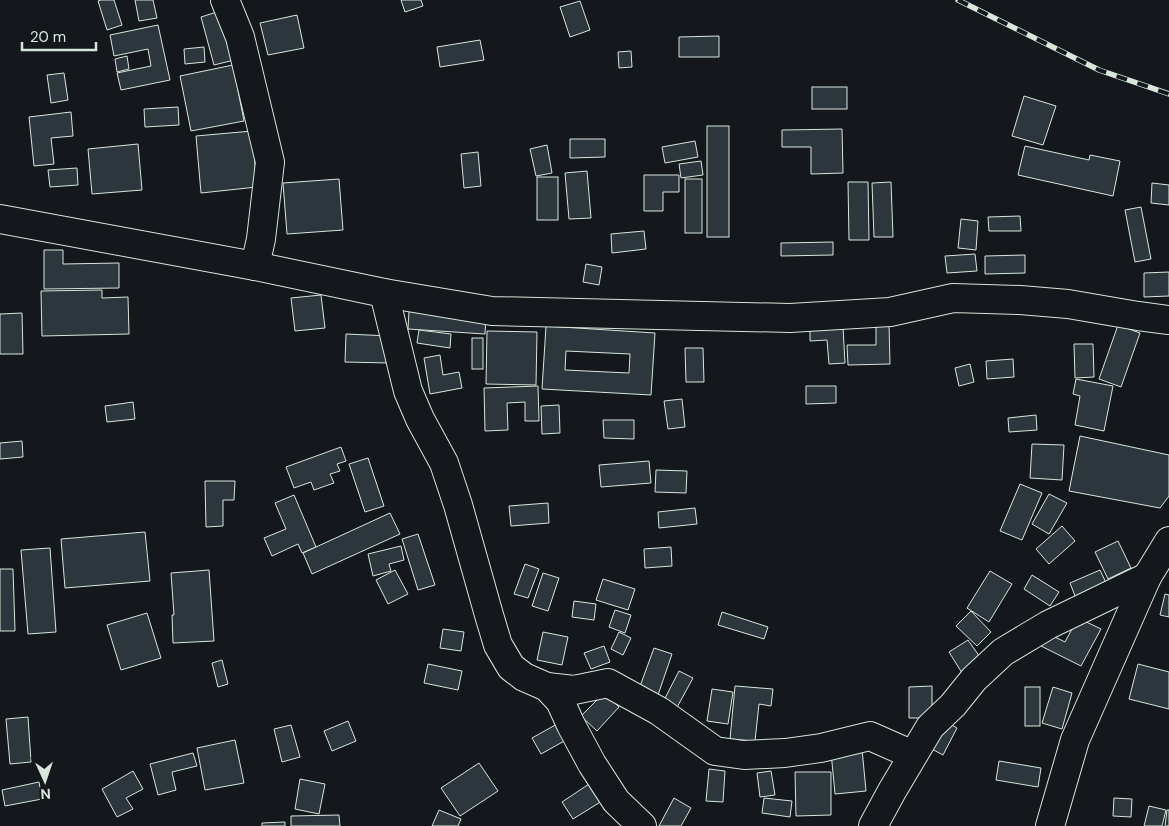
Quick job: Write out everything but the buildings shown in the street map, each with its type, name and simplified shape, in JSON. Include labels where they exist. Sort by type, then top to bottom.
[{"type":"street","points":[[225,0],[240,37],[270,162],[261,239],[255,266]]},
{"type":"street","points":[[0,219],[255,266],[384,293],[492,311],[790,318],[890,312],[954,298],[1068,304],[1169,320]]},
{"type":"street","points":[[384,293],[408,391],[420,419],[444,463],[458,505],[488,615],[498,645],[511,667],[524,677],[547,687],[574,690],[608,683],[659,711],[716,751],[744,755],[784,753],[821,748],[870,736],[913,755]]},
{"type":"street","points":[[1050,826],[1075,740],[1147,577],[1169,542]]},
{"type":"street","points":[[873,826],[930,727],[953,705],[974,679],[1003,652],[1048,625],[1147,577]]},
{"type":"street","points":[[547,687],[560,701],[570,725],[616,801],[642,826]]},
{"type":"railway","points":[[958,0],[1099,70],[1169,94]]}]
